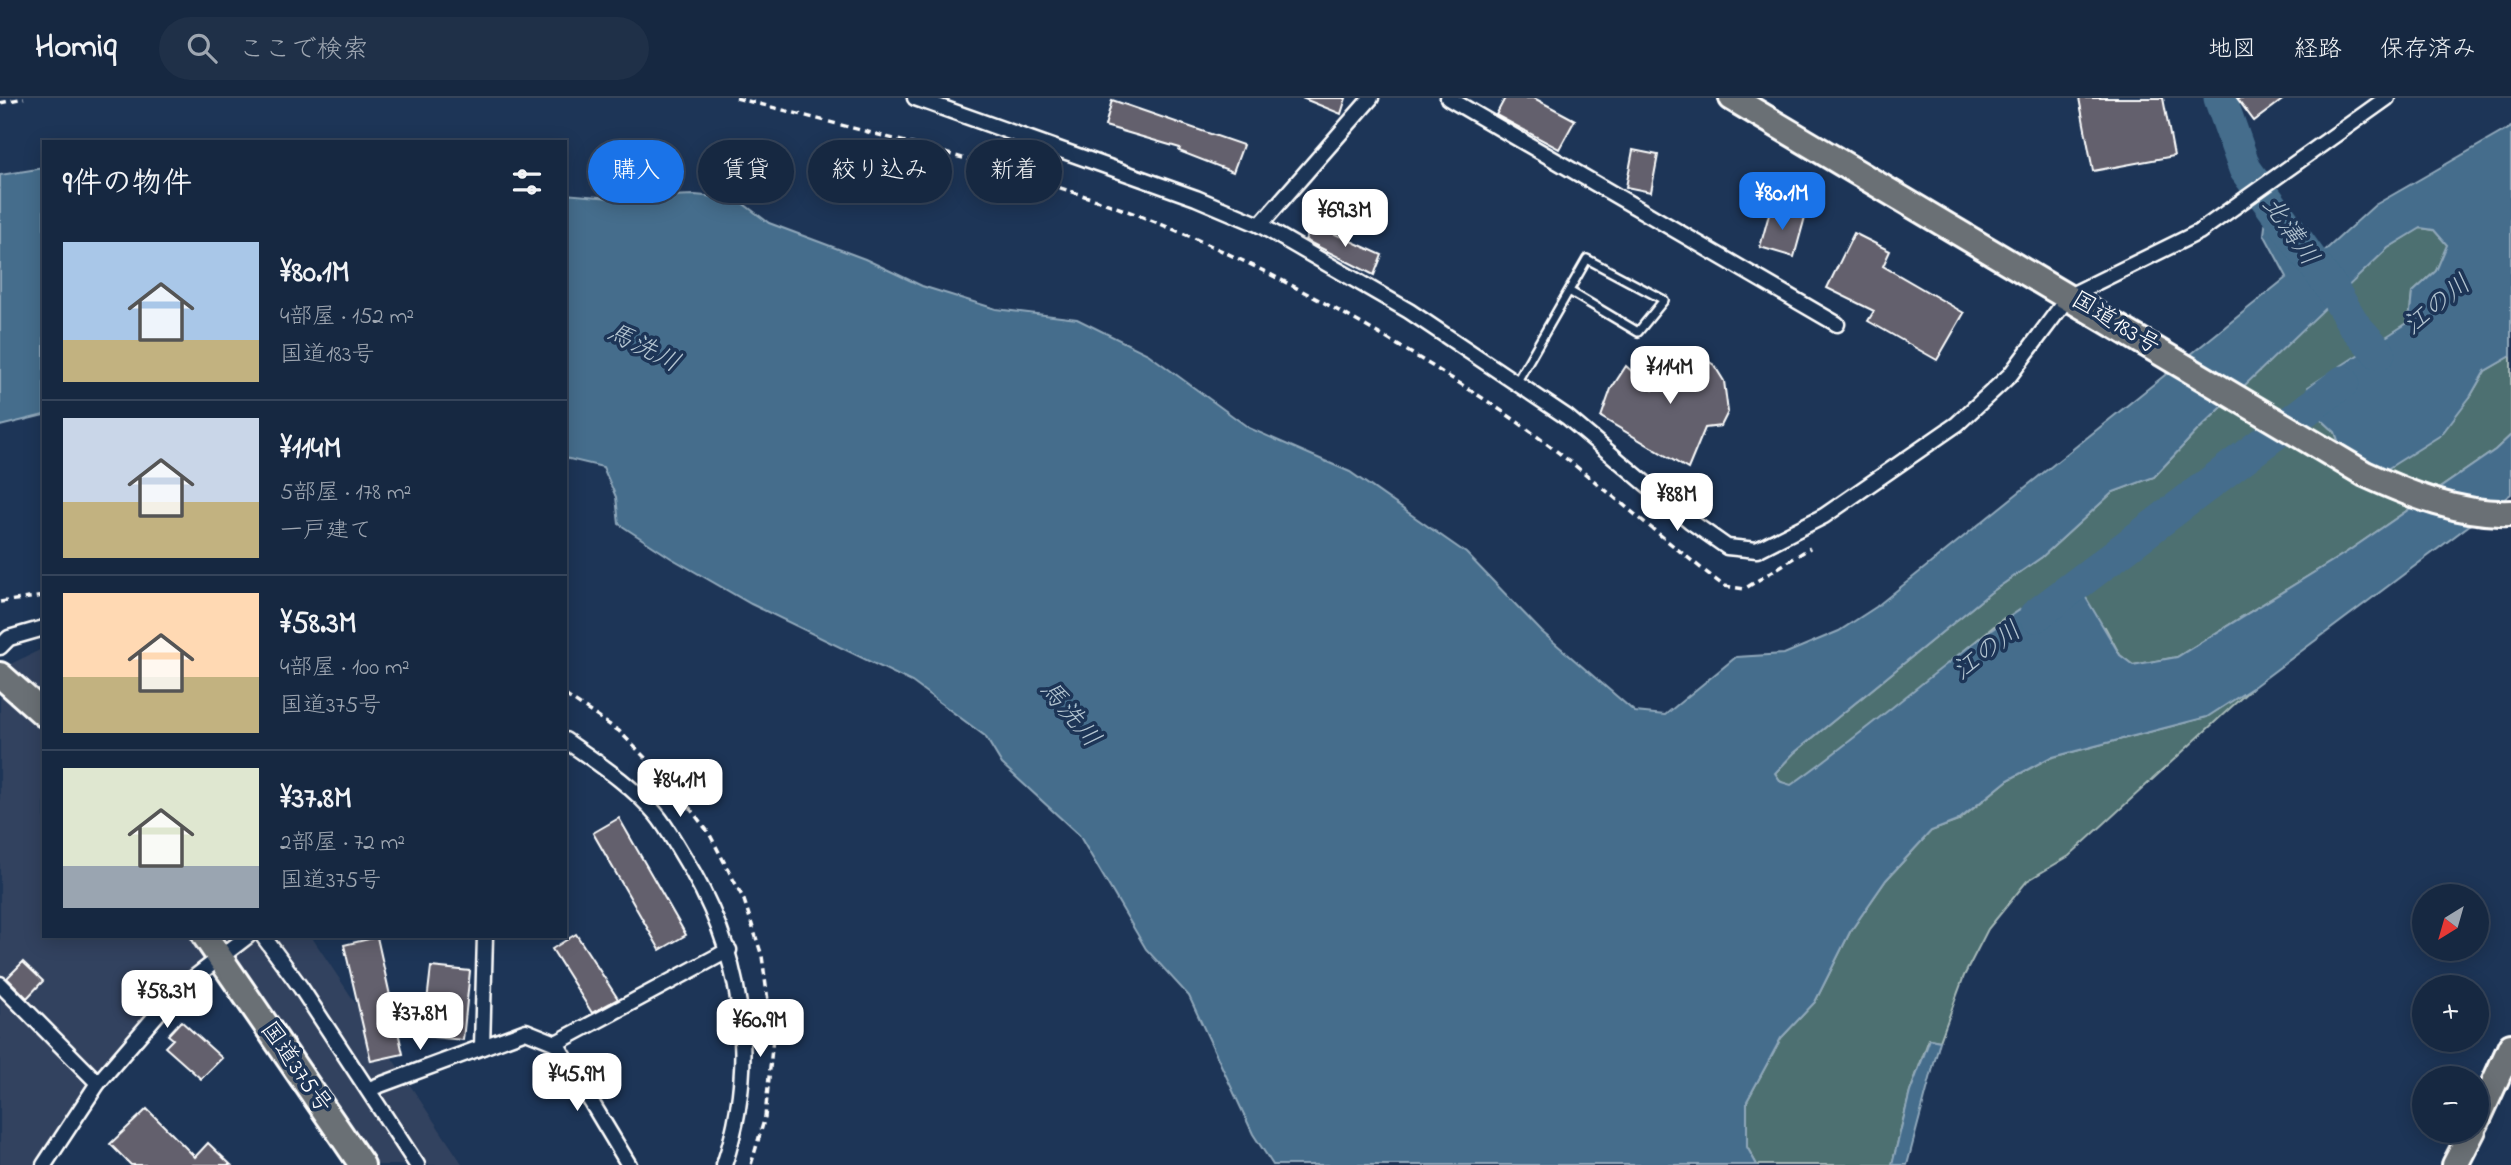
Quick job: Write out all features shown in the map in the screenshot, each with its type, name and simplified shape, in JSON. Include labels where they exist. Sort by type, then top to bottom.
[{"type":"highway","name":"国道183号","points":[[1732,98],[2365,474],[2408,494],[2451,506],[2493,514],[2511,513]]},
{"type":"highway","points":[[0,675],[42,712]]},
{"type":"highway","name":"国道375号","points":[[206,938],[362,1165]]},
{"type":"highway","points":[[2489,1094],[2511,1046]]},
{"type":"highway","points":[[2455,1165],[2466,1143]]},
{"type":"street","points":[[915,98],[1196,198],[1260,225],[1409,311],[1567,417],[1690,521],[1727,547],[1757,550],[1824,516],[1957,424],[2010,375],[2069,296],[2199,232],[2387,98]]},
{"type":"street","points":[[1260,225],[1371,98]]},
{"type":"street","points":[[1448,98],[1837,324]]},
{"type":"street","points":[[0,647],[9,638],[42,629]]},
{"type":"street","points":[[567,742],[604,767],[656,814],[707,894],[729,950],[741,1017],[743,1083],[724,1165]]},
{"type":"street","points":[[44,1165],[98,1083],[178,990],[245,938]]},
{"type":"street","points":[[264,938],[369,1089],[417,1165]]},
{"type":"street","points":[[482,1047],[485,938]]},
{"type":"street","points":[[556,1044],[729,950]]},
{"type":"street","points":[[0,984],[98,1083]]},
{"type":"street","points":[[369,1089],[526,1031],[556,1044],[629,1165]]},
{"type":"lane","points":[[1516,383],[1587,259],[1664,300],[1638,332],[1569,291]]},
{"type":"path","points":[[0,103],[24,98]]},
{"type":"path","points":[[737,98],[1008,172],[1120,209],[1233,258],[1349,318],[1482,398],[1599,484],[1724,586],[1744,589],[1810,548]]},
{"type":"path","points":[[0,602],[42,596]]},
{"type":"shaded area","points":[[42,649],[42,938],[312,938],[463,1165],[360,1165],[218,958],[139,1039],[54,1165],[0,1165],[0,669]]},
{"type":"green space","points":[[2420,228],[2434,230],[2448,245],[2436,271],[2412,293],[2409,322],[2361,355],[2307,406],[2335,432],[2346,462],[2470,397],[2485,371],[2511,356],[2511,435],[2495,450],[2347,552],[2177,657],[2133,665],[2120,655],[2105,627],[2004,618],[1848,745],[1791,786],[1781,782],[1775,773],[1794,753],[1990,593],[2042,557],[2113,492],[2154,477],[2196,432],[2348,285],[2388,248]]},
{"type":"green space","points":[[2252,688],[2069,856],[2027,881],[1988,929],[1964,976],[1940,1041],[1929,1039],[1910,1092],[1892,1165],[1757,1165],[1747,1147],[1747,1101],[1781,1038],[1815,1002],[1850,932],[1886,880],[1931,831],[1958,821],[2008,780],[2049,758],[2206,717]]},
{"type":"water","name":"馬洗川","points":[[2511,127],[2511,356],[2485,371],[2470,397],[2441,435],[2387,469],[2346,462],[2335,432],[2307,406],[2308,387],[2409,322],[2412,293],[2436,271],[2447,245],[2434,230],[2421,228],[2388,248],[2196,432],[2154,477],[2113,492],[2042,557],[1990,593],[1794,753],[1775,773],[1781,782],[1791,785],[1989,632],[2058,585],[2085,596],[2120,655],[2133,665],[2177,657],[2347,552],[2495,450],[2511,435],[2511,494],[2252,688],[2207,717],[2049,758],[2008,780],[1957,821],[1931,831],[1886,880],[1850,932],[1815,1002],[1781,1038],[1747,1101],[1747,1147],[1757,1165],[1273,1165],[1253,1134],[1189,996],[1146,949],[1079,835],[1002,764],[985,736],[912,682],[751,604],[671,558],[619,524],[616,497],[603,467],[567,458],[567,194],[588,196],[588,203],[684,203],[684,195],[695,195],[698,195],[698,203],[742,203],[769,223],[865,259],[922,286],[996,309],[1077,319],[1148,354],[1249,428],[1350,472],[1466,553],[1542,632],[1635,712],[1665,715],[1736,657],[1784,654],[1839,631],[1876,607],[2287,277],[2264,234],[2266,219],[2280,211],[2290,218],[2320,255],[2375,205]]},
{"type":"water","points":[[42,168],[42,416],[0,426],[0,175]]},
{"type":"water","points":[[1930,1039],[1940,1041],[1907,1165],[1892,1165],[1910,1092]]},
{"type":"building","points":[[1302,98],[1346,98],[1341,114]]},
{"type":"building","points":[[1505,98],[1534,98],[1575,120],[1559,149],[1496,115]]},
{"type":"building","points":[[2079,98],[2163,98],[2174,156],[2093,171]]},
{"type":"building","points":[[2237,98],[2285,98],[2254,121]]},
{"type":"building","points":[[1112,100],[1243,145],[1233,172],[1179,151],[1180,148],[1105,126]]},
{"type":"building","points":[[1633,150],[1658,155],[1651,192],[1626,187]]},
{"type":"building","points":[[1771,207],[1805,217],[1794,257],[1760,247]]},
{"type":"building","points":[[1313,224],[1382,255],[1374,275],[1305,240]]},
{"type":"building","points":[[1854,233],[1890,251],[1883,266],[1964,313],[1937,360],[1868,321],[1874,311],[1827,288]]},
{"type":"building","points":[[1681,350],[1700,356],[1714,365],[1724,381],[1728,412],[1721,426],[1705,428],[1688,469],[1601,417],[1611,389],[1626,366],[1653,390],[1669,366],[1664,352]]},
{"type":"building","points":[[619,818],[686,935],[660,950],[593,833]]},
{"type":"building","points":[[576,934],[618,999],[592,1013],[552,949]]},
{"type":"building","points":[[377,938],[403,1054],[371,1061],[344,945]]},
{"type":"building","points":[[23,962],[43,981],[27,998],[7,978]]},
{"type":"building","points":[[431,967],[470,971],[463,1040],[423,1036]]},
{"type":"building","points":[[181,1021],[222,1058],[201,1079],[165,1047],[173,1039],[168,1035]]},
{"type":"building","points":[[147,1109],[195,1157],[208,1143],[231,1165],[131,1165],[110,1144]]},
{"type":"waterway","name":"北溝川","points":[[2220,98],[2245,169],[2333,290],[2354,325],[2379,353]]},
{"type":"waterway","name":"江の川","points":[[2035,616],[2343,382]]}]
